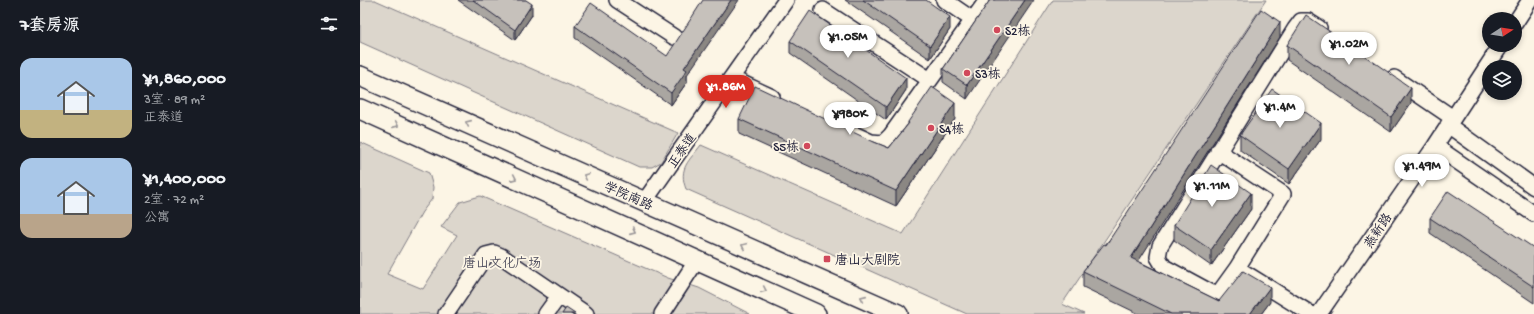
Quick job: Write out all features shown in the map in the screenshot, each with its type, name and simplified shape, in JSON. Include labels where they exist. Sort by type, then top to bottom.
[{"type":"main road","name":"学院南路","points":[[360,76],[898,314]]},
{"type":"main road","points":[[360,109],[816,314]]},
{"type":"street","points":[[617,0],[674,37]]},
{"type":"street","name":"正泰道","points":[[644,202],[786,0]]},
{"type":"street","points":[[944,0],[972,20]]},
{"type":"street","points":[[843,129],[871,142],[883,143],[891,135],[987,0]]},
{"type":"street","points":[[1522,12],[1530,0]]},
{"type":"street","points":[[823,10],[930,80]]},
{"type":"street","points":[[1218,151],[1282,194],[1237,268],[1219,293],[1212,293],[1164,266],[1158,257],[1160,246],[1218,151],[1301,21],[1308,21],[1328,34]]},
{"type":"street","name":"燕新路","points":[[1319,314],[1435,146],[1496,52]]},
{"type":"street","points":[[1380,69],[1450,121],[1534,187]]},
{"type":"street","points":[[731,78],[787,104]]},
{"type":"street","points":[[1435,146],[1534,214]]},
{"type":"street","points":[[446,314],[486,255],[494,253],[501,256],[586,314]]},
{"type":"street","points":[[662,314],[697,260]]},
{"type":"street","points":[[1237,268],[1311,314]]},
{"type":"street","points":[[546,314],[559,296]]},
{"type":"green space","points":[[360,0],[375,0],[678,133],[661,162],[652,167],[639,167],[360,42]]},
{"type":"green space","points":[[1053,0],[1266,0],[1062,304],[1084,314],[967,314],[686,189],[683,176],[684,170],[689,160],[701,145],[903,234]]},
{"type":"green space","name":"唐山文化广场","points":[[360,142],[429,173],[433,187],[432,199],[422,212],[387,274],[423,289],[457,235],[441,227],[460,202],[480,196],[668,278],[699,288],[750,314],[360,314]]},
{"type":"building","points":[[473,0],[526,0],[532,4],[515,30]]},
{"type":"building","points":[[703,0],[731,0],[684,68],[687,70],[671,93],[575,26],[591,3],[667,56]]},
{"type":"building","points":[[863,0],[926,0],[950,17],[930,46]]},
{"type":"building","points":[[990,0],[1025,0],[967,85],[943,69]]},
{"type":"building","points":[[1261,9],[1280,22],[1131,258],[1219,301],[1243,271],[1270,287],[1250,314],[1171,314],[1083,271],[1104,244],[1106,245]]},
{"type":"building","points":[[810,11],[906,78],[886,107],[790,41]]},
{"type":"building","points":[[1306,15],[1411,88],[1391,117],[1287,45]]},
{"type":"building","points":[[755,86],[889,148],[909,123],[908,122],[932,87],[955,103],[896,191],[739,119]]},
{"type":"building","points":[[1272,89],[1321,123],[1289,169],[1240,135]]},
{"type":"building","points":[[1211,165],[1251,193],[1211,250],[1174,225]]},
{"type":"building","points":[[1448,191],[1534,248],[1534,287],[1430,218]]},
{"type":"building","points":[[566,308],[575,314],[562,314]]},
{"type":"place","name":"S2栋","points":[[997,30]]},
{"type":"place","name":"S3栋","points":[[967,73]]},
{"type":"place","name":"S4栋","points":[[931,128]]},
{"type":"place","name":"S5栋","points":[[807,146]]},
{"type":"place","name":"唐山大剧院","points":[[827,259]]}]
